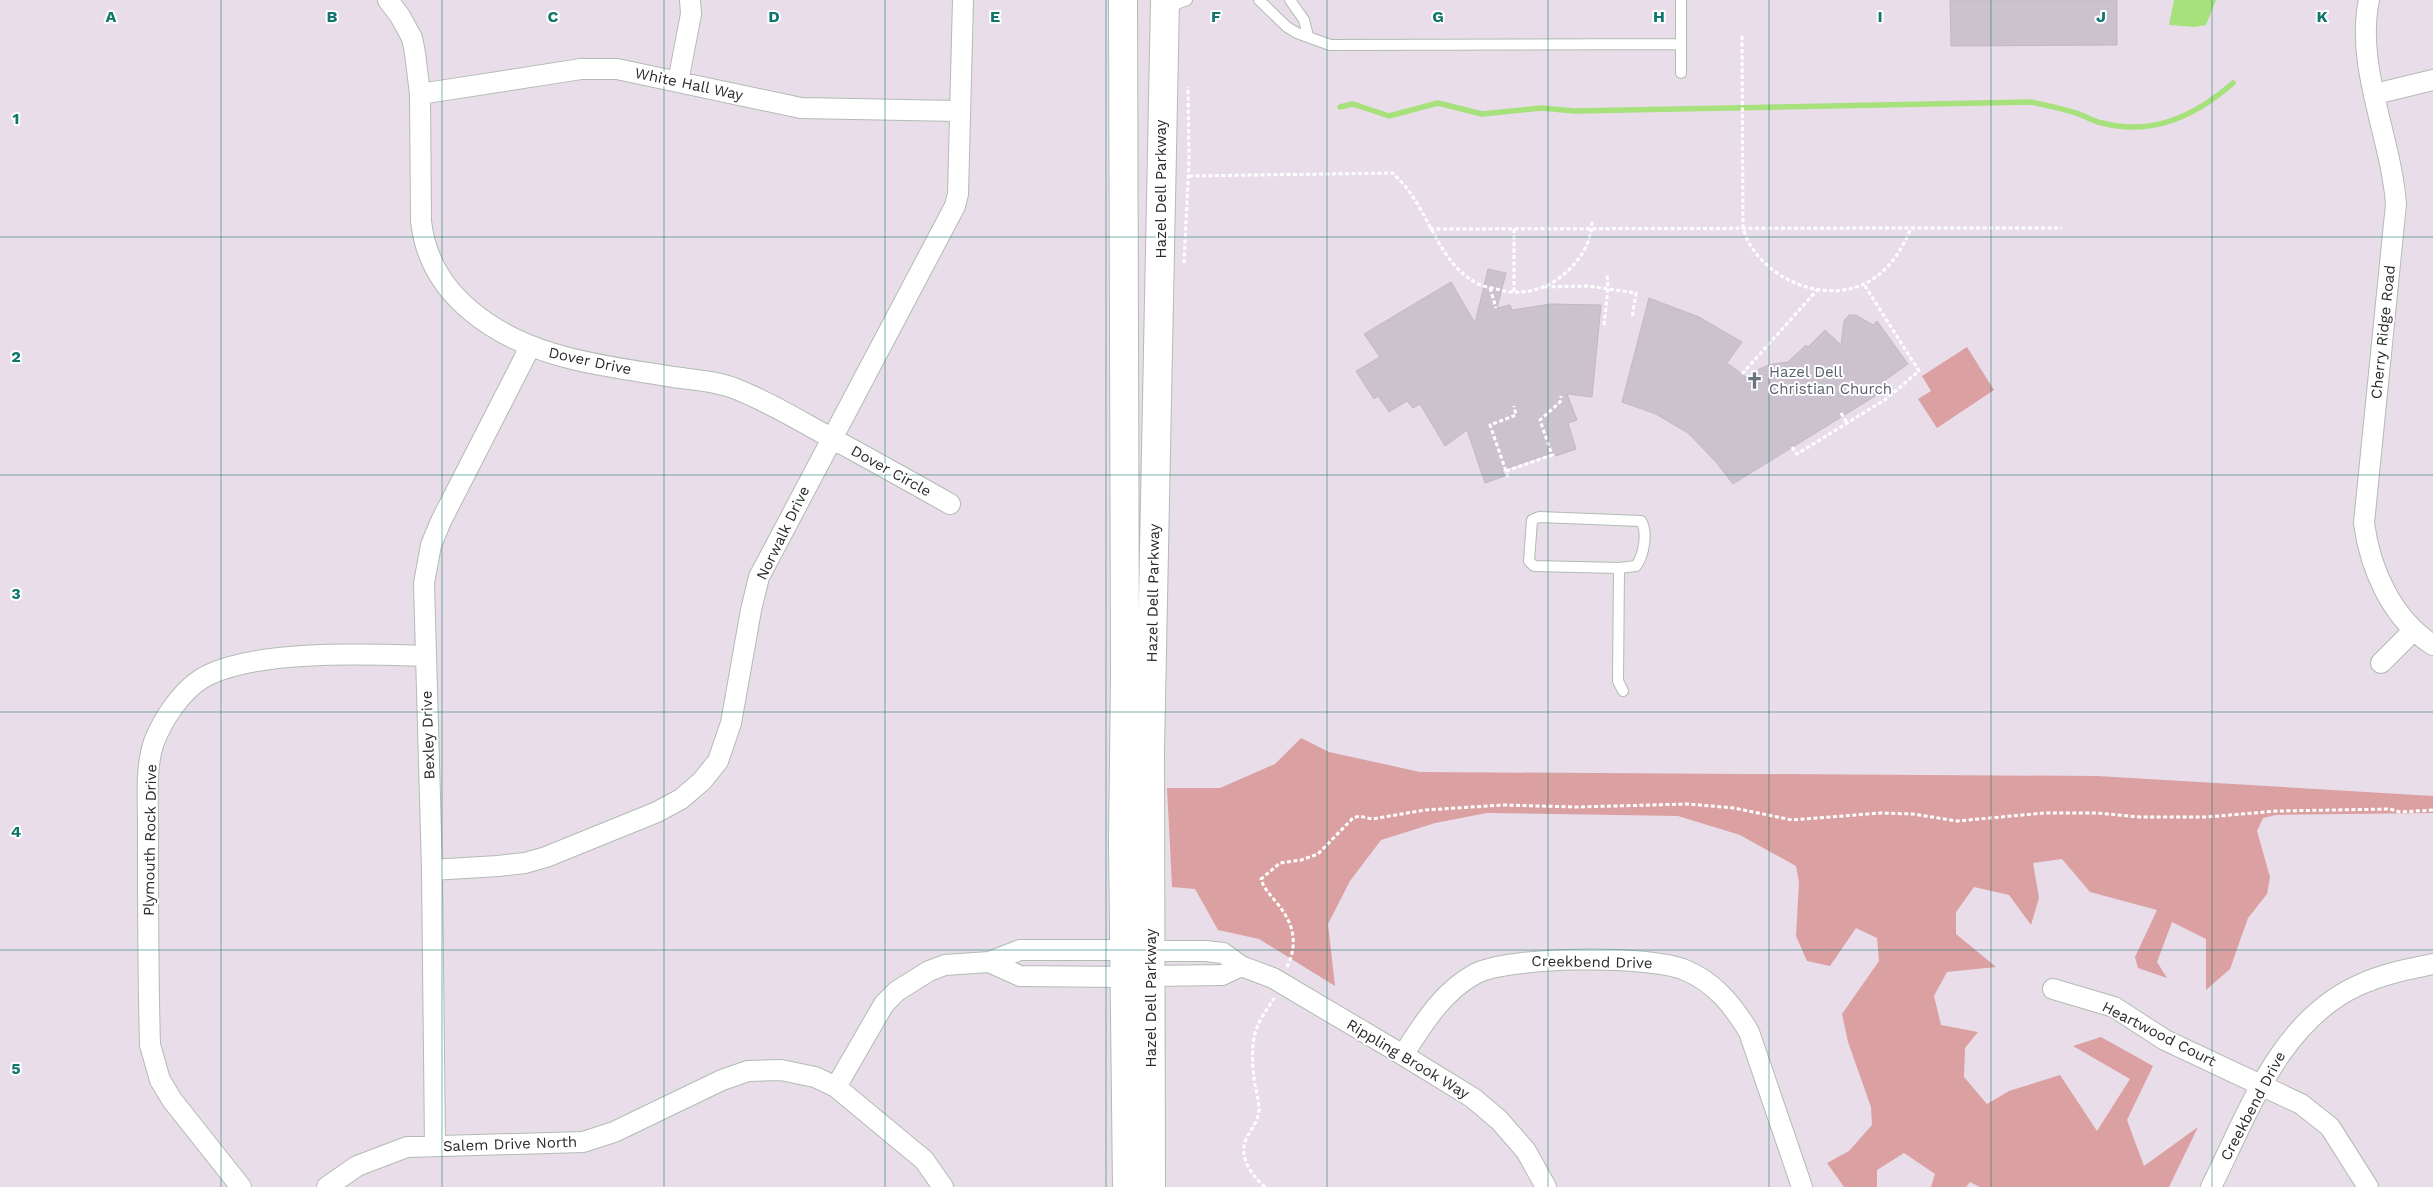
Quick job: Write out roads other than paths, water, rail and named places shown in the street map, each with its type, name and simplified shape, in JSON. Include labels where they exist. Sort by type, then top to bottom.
[{"type":"main road","name":"Hazel Dell Parkway","points":[[1123,0],[1125,674],[1137,963],[1151,1187]]},
{"type":"main road","name":"Hazel Dell Parkway","points":[[1126,1187],[1150,741],[1161,248],[1161,133],[1172,3]]},
{"type":"street","name":"Dover Drive","points":[[388,0],[412,38],[420,94],[421,221],[423,242],[431,262],[443,282],[457,299],[480,318],[530,347],[563,357],[734,388],[783,411],[832,438]]},
{"type":"street","points":[[678,82],[691,14],[690,0]]},
{"type":"street","name":"Norwalk Drive","points":[[432,870],[525,863],[546,857],[657,812],[681,799],[702,781],[718,761],[731,723],[751,610],[759,577],[955,206],[958,194],[958,111],[963,0]]},
{"type":"street","name":"Cherry Ridge Road","points":[[2369,0],[2365,40],[2392,173],[2396,204],[2395,230],[2364,508],[2364,523],[2369,549],[2385,592],[2414,630],[2433,645]]},
{"type":"street","name":"White Hall Way","points":[[420,94],[582,69],[617,69],[801,108],[958,111]]},
{"type":"street","points":[[2375,94],[2433,80]]},
{"type":"street","name":"Bexley Drive","points":[[435,1146],[432,870],[424,583],[431,545],[441,521],[530,347]]},
{"type":"street","name":"Dover Circle","points":[[832,438],[950,504]]},
{"type":"street","points":[[2381,662],[2414,630]]},
{"type":"street","name":"Plymouth Rock Drive","points":[[241,1187],[172,1100],[160,1080],[150,1045],[149,793],[154,743],[166,718],[183,694],[202,679],[238,665],[267,658],[425,656]]},
{"type":"street","points":[[836,1087],[884,1004],[897,991],[929,971],[946,965],[989,962],[1020,950],[1137,963]]},
{"type":"street","name":"Creekbend Drive","points":[[1403,1055],[1446,995],[1460,984],[1485,970],[1522,962],[1637,961],[1656,962],[1684,969],[1719,992],[1738,1012],[1749,1032],[1802,1187]]},
{"type":"street","points":[[989,962],[1020,976],[1137,963]]},
{"type":"street","name":"Rippling Brook Way","points":[[1137,963],[1222,975],[1240,966],[1261,973],[1280,983],[1473,1098],[1499,1120],[1526,1152],[1546,1187]]},
{"type":"street","name":"Creekbend Drive","points":[[2211,1187],[2262,1085],[2282,1050],[2294,1035],[2314,1015],[2343,994],[2371,980],[2433,964]]},
{"type":"street","name":"Heartwood Court","points":[[2053,989],[2114,1007],[2165,1040],[2301,1104],[2330,1127],[2368,1187]]},
{"type":"street","name":"Salem Drive North","points":[[326,1187],[357,1166],[382,1155],[407,1148],[583,1142],[614,1132],[722,1080],[748,1071],[781,1070],[815,1077],[836,1087],[924,1160],[943,1187]]},
{"type":"lane","points":[[1259,0],[1297,34],[1308,36],[1330,45],[1681,44]]},
{"type":"lane","points":[[1290,0],[1304,20],[1308,36]]},
{"type":"lane","points":[[1681,0],[1681,73]]},
{"type":"lane","points":[[1539,517],[1641,520],[1645,527],[1641,560],[1636,566],[1619,568],[1534,566],[1529,561],[1532,520],[1539,517]]},
{"type":"lane","points":[[1619,568],[1618,681],[1623,691]]},
{"type":"waterway","points":[[1340,107],[1353,104],[1389,116],[1438,103],[1482,114],[1541,108],[1575,111],[2031,102],[2070,111],[2102,123],[2139,127],[2156,125],[2188,114],[2219,95],[2233,83]]},
{"type":"place","name":"Hazel Dell Christian Church","points":[[1755,381]]}]
